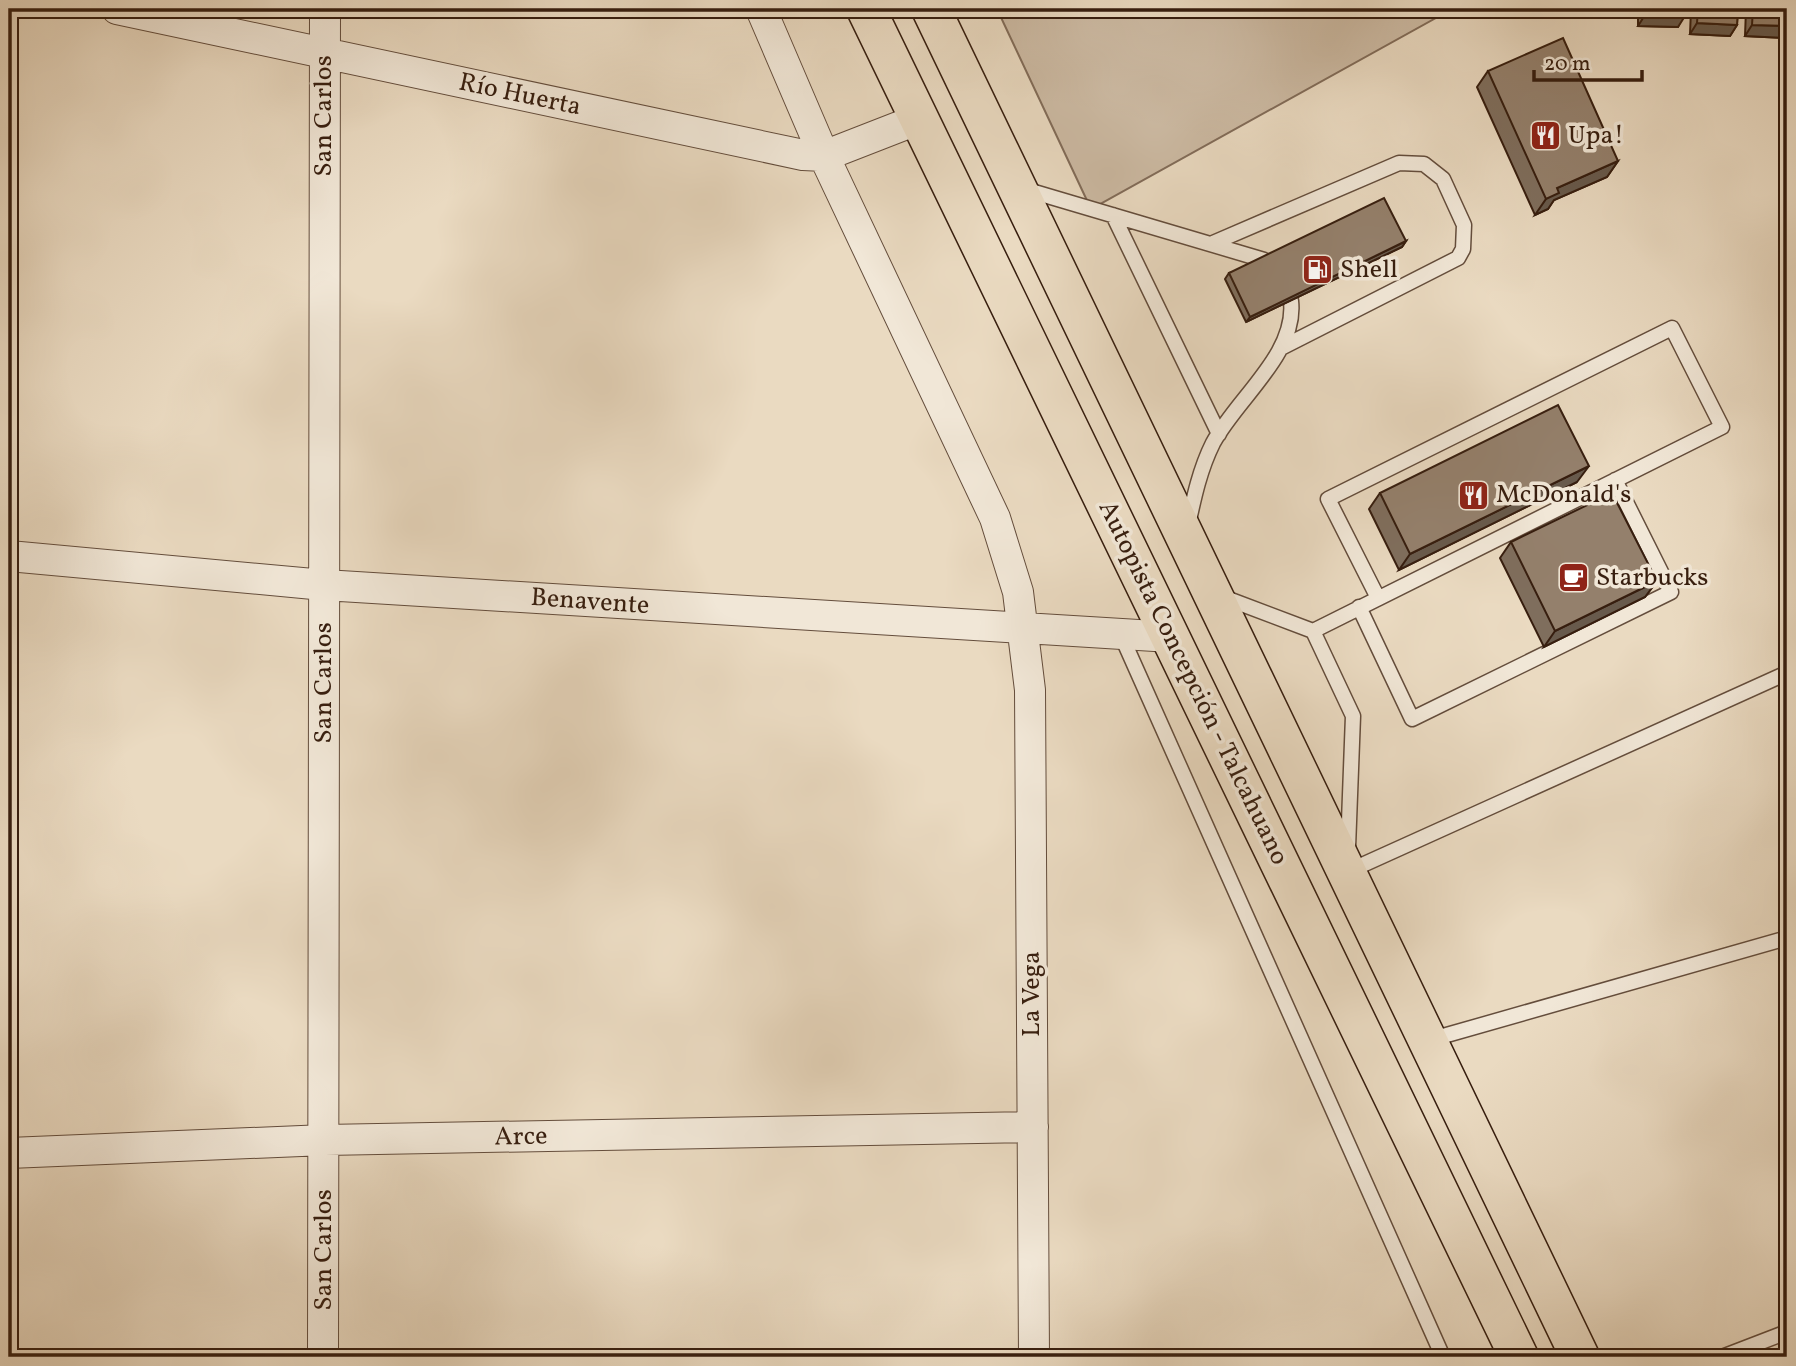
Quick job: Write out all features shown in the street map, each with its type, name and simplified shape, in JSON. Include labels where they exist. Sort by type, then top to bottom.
[{"type":"main road","name":"Autopista Concepción - Talcahuano","points":[[866,9],[1519,1357]]},
{"type":"main road","points":[[931,9],[1580,1357]]},
{"type":"street","name":"Río Huerta","points":[[117,9],[750,145],[824,156],[919,119]]},
{"type":"street","name":"San Carlos","points":[[323,1357],[325,9]]},
{"type":"street","name":"La Vega","points":[[761,9],[824,156],[995,518],[1010,559],[1024,630],[1030,690],[1034,1357]]},
{"type":"street","name":"Benavente","points":[[9,556],[324,585],[1171,637]]},
{"type":"street","name":"Arce","points":[[9,1153],[325,1140],[1033,1127]]},
{"type":"lane","points":[[1213,243],[1399,163],[1424,164],[1443,179],[1464,225],[1466,237],[1458,258],[1281,348]]},
{"type":"lane","points":[[1017,187],[1264,260]]},
{"type":"lane","points":[[1113,215],[1219,434]]},
{"type":"lane","points":[[1185,537],[1203,468],[1219,434],[1281,348],[1291,323],[1291,301]]},
{"type":"lane","points":[[1312,631],[1721,427],[1672,328],[1328,499],[1378,598]]},
{"type":"lane","points":[[1359,607],[1412,719],[1659,598],[1671,592],[1615,480]]},
{"type":"lane","points":[[1212,592],[1312,631],[1353,716],[1347,873],[1787,673]]},
{"type":"lane","points":[[1121,635],[1443,1357]]},
{"type":"lane","points":[[1428,1040],[1787,938]]},
{"type":"lane","points":[[1722,1357],[1787,1332]]},
{"type":"shaded area","points":[[997,9],[1452,9],[1091,209]]},
{"type":"building","points":[[1646,9],[1686,9],[1685,16],[1645,15]]},
{"type":"building","points":[[1698,9],[1738,9],[1737,25],[1697,23]]},
{"type":"building","points":[[1753,9],[1787,9],[1787,26],[1752,25]]},
{"type":"building","points":[[1563,38],[1618,161],[1557,188],[1559,193],[1546,199],[1488,71]]},
{"type":"building","points":[[1384,198],[1406,241],[1250,317],[1229,273]]},
{"type":"building","name":"McDonald's","points":[[1558,405],[1589,466],[1410,554],[1380,493]]},
{"type":"building","name":"Starbucks","points":[[1612,493],[1657,581],[1555,631],[1511,542]]},
{"type":"place","name":"Upa!","points":[[1545,136]]},
{"type":"place","name":"Shell","points":[[1317,270]]},
{"type":"place","name":"McDonald's","points":[[1473,495]]},
{"type":"place","name":"Starbucks","points":[[1573,578]]}]
